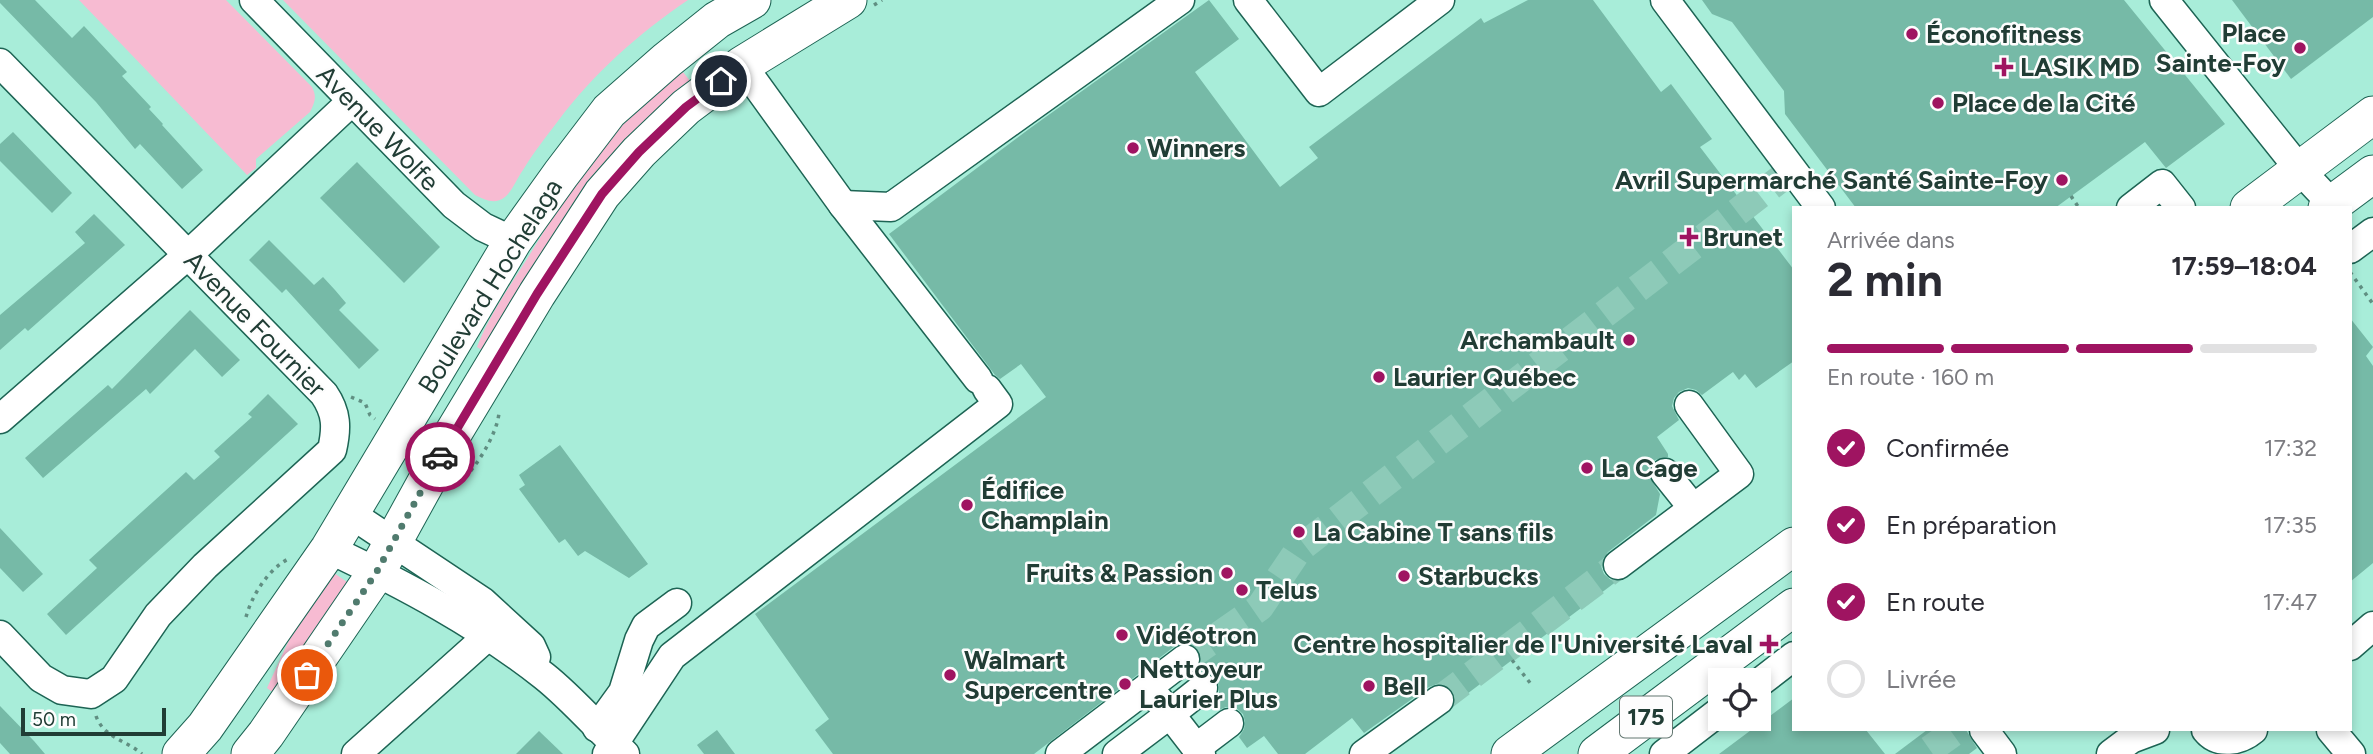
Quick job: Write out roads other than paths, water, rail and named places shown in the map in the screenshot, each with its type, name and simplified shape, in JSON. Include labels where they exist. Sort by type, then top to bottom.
[{"type":"main road","name":"Boulevard Hochelaga","points":[[181,754],[205,727],[329,549],[513,241],[561,174],[609,111],[717,20],[752,0]]},
{"type":"main road","name":"Boulevard Hochelaga","points":[[250,754],[376,573],[452,435],[596,203],[639,152],[686,107],[742,65],[859,4]]},
{"type":"main road","points":[[717,20],[742,65]]},
{"type":"main road","points":[[2252,206],[2373,115]]},
{"type":"main road","points":[[2330,206],[2373,174]]},
{"type":"main road","name":"175","points":[[1510,754],[1792,547]]},
{"type":"main road","name":"175","points":[[1607,751],[1792,609]]},
{"type":"street","name":"Avenue Wolfe","points":[[254,0],[454,205],[483,228],[513,241]]},
{"type":"street","points":[[843,205],[891,207],[1180,0]]},
{"type":"street","points":[[1248,0],[1320,92],[1440,0]]},
{"type":"street","points":[[1665,0],[1814,201]]},
{"type":"street","points":[[2164,0],[2330,206]]},
{"type":"street","name":"Avenue Fournier","points":[[0,63],[324,394],[336,417],[332,450],[205,566],[158,615],[114,679],[91,694],[62,690],[41,678],[0,635]]},
{"type":"street","points":[[611,745],[672,656],[998,404],[843,205],[742,65]]},
{"type":"street","points":[[0,419],[189,254],[352,101]]},
{"type":"street","points":[[2134,206],[2162,184],[2179,206]]},
{"type":"street","points":[[2352,248],[2373,232]]},
{"type":"street","points":[[1618,565],[1739,474],[1689,405]]},
{"type":"street","points":[[1665,473],[1693,508]]},
{"type":"street","points":[[351,514],[491,608],[531,646],[547,678]]},
{"type":"street","points":[[329,549],[413,591],[489,635],[547,678],[611,745]]},
{"type":"street","points":[[652,686],[650,669],[654,653],[663,639],[709,607],[710,599]]},
{"type":"street","points":[[611,745],[639,640],[646,626],[677,603]]},
{"type":"street","points":[[2352,644],[2373,626]]},
{"type":"street","points":[[356,754],[489,635]]},
{"type":"street","points":[[1771,674],[1792,658]]},
{"type":"street","points":[[1060,754],[1185,659]]},
{"type":"street","points":[[1149,686],[1199,751],[1229,723]]},
{"type":"street","points":[[1117,754],[1203,688]]},
{"type":"street","points":[[1364,754],[1439,700]]},
{"type":"street","points":[[1664,754],[1708,721]]},
{"type":"street","points":[[1985,731],[2002,754]]},
{"type":"street","points":[[2001,731],[2018,754]]},
{"type":"street","points":[[2111,754],[2131,739],[2152,731]]},
{"type":"street","points":[[2131,754],[2165,731]]},
{"type":"street","points":[[2208,732],[2227,741],[2252,731]]},
{"type":"street","points":[[2332,731],[2351,754]]},
{"type":"tunnel","points":[[1185,659],[1260,607],[1299,549],[1792,170]]},
{"type":"tunnel","points":[[1439,700],[1618,565]]},
{"type":"tunnel","points":[[1934,731],[1950,754]]},
{"type":"place","name":"Éconofitness","points":[[1912,34]]},
{"type":"place","name":"Place Sainte-Foy","points":[[2300,48]]},
{"type":"place","name":"LASIK MD","points":[[2004,67]]},
{"type":"place","name":"Place de la Cité","points":[[1938,103]]},
{"type":"place","name":"Winners","points":[[1133,148]]},
{"type":"place","name":"Avril Supermarché Santé Sainte-Foy","points":[[2062,180]]},
{"type":"place","name":"Brunet","points":[[1689,237]]},
{"type":"place","name":"Archambault","points":[[1629,340]]},
{"type":"place","name":"Laurier Québec","points":[[1379,377]]},
{"type":"place","name":"La Cage","points":[[1587,468]]},
{"type":"place","name":"Édifice Champlain","points":[[967,505]]},
{"type":"place","name":"La Cabine T sans fils","points":[[1299,532]]},
{"type":"place","name":"Fruits & Passion","points":[[1227,573]]},
{"type":"place","name":"Starbucks","points":[[1404,576]]},
{"type":"place","name":"Telus","points":[[1242,590]]},
{"type":"place","name":"Vidéotron","points":[[1122,635]]},
{"type":"place","name":"Centre hospitalier de l'Université Laval","points":[[1769,644]]},
{"type":"place","name":"Walmart Supercentre","points":[[950,675]]},
{"type":"place","name":"Nettoyeur Laurier Plus","points":[[1125,684]]},
{"type":"place","name":"Bell","points":[[1369,686]]}]
